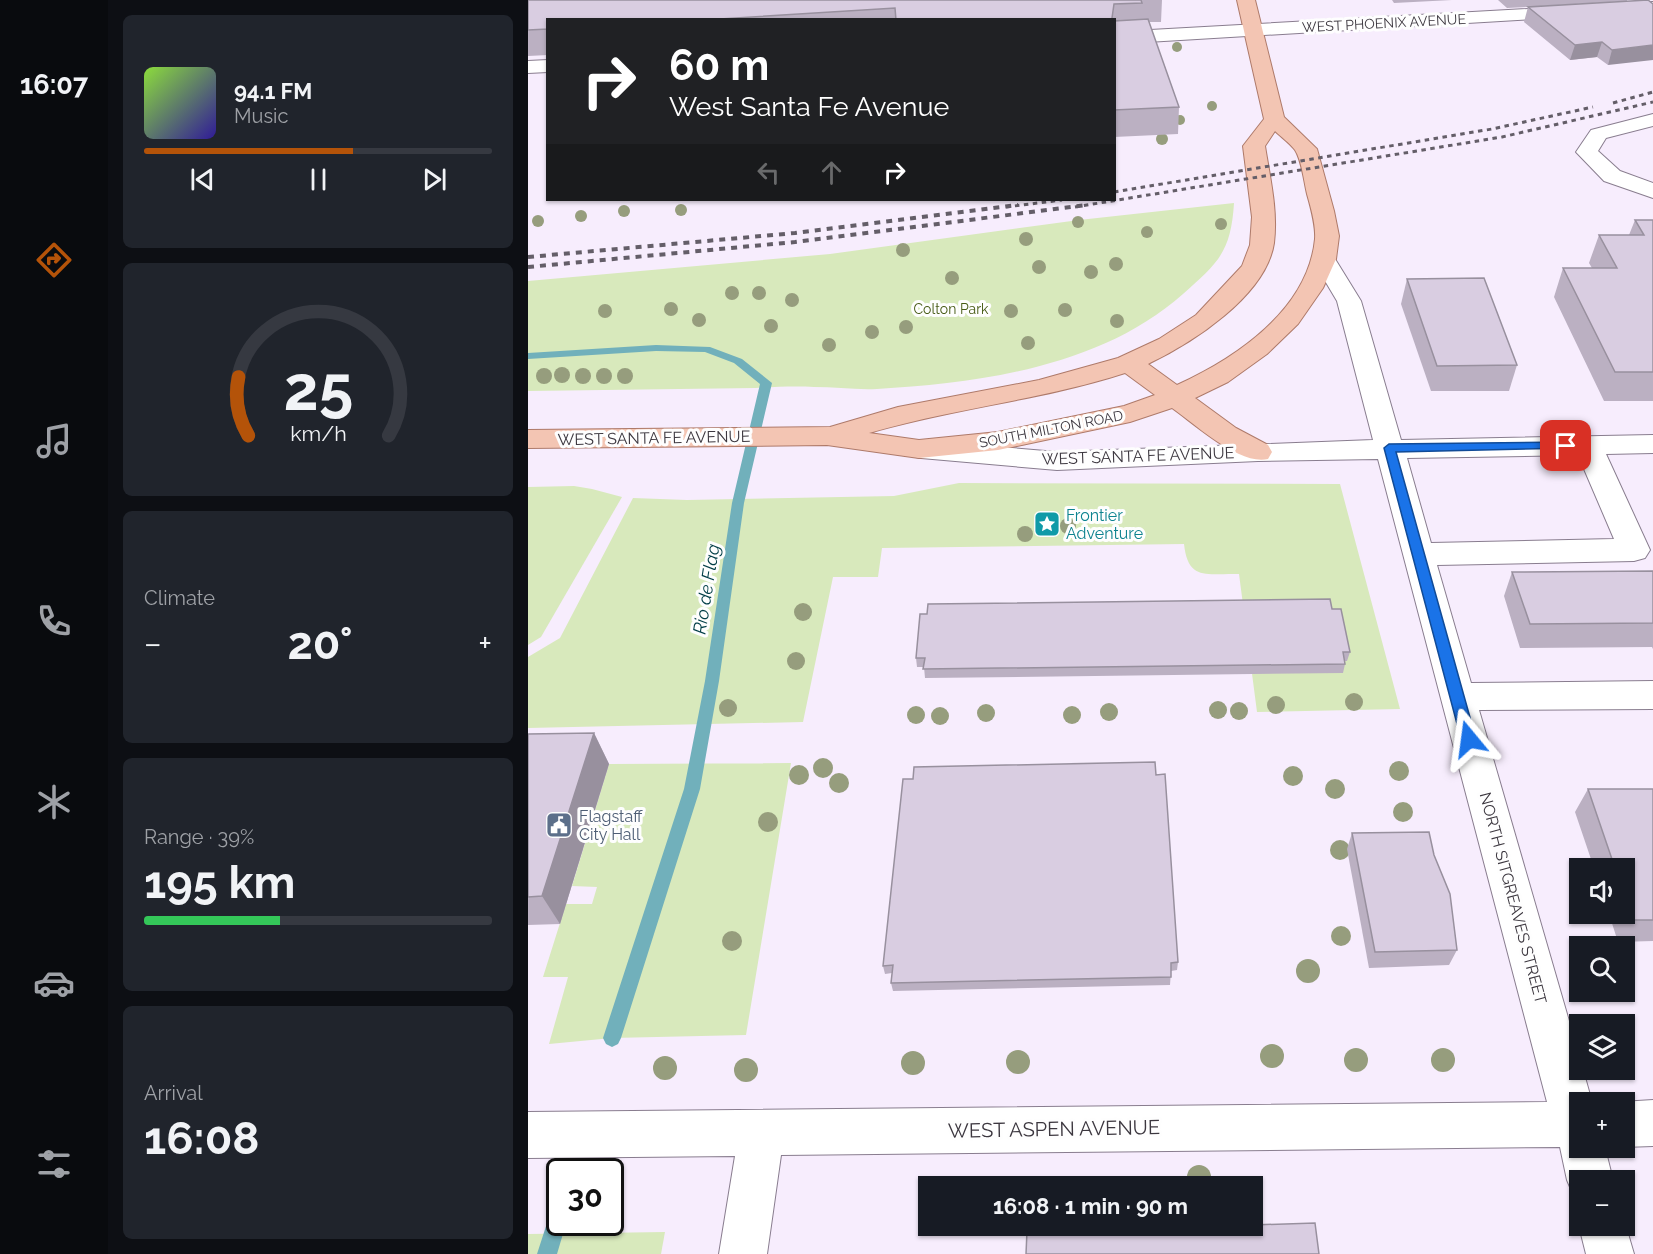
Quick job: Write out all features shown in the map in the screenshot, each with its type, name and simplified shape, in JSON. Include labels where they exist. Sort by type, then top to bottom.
[{"type":"main road","points":[[827,436],[906,414],[1068,382],[1128,362],[1171,342],[1221,308],[1257,262],[1264,236],[1264,207],[1254,146],[1274,119],[1246,0]]},
{"type":"main road","name":"SOUTH MILTON ROAD","points":[[919,449],[998,441],[1130,414],[1175,397],[1219,376],[1258,348],[1289,319],[1311,288],[1324,259],[1327,236],[1323,211],[1306,148],[1274,119]]},
{"type":"main road","points":[[1128,362],[1226,434],[1258,452]]},
{"type":"main road","name":"WEST SANTA FE AVENUE","points":[[528,439],[827,436],[919,449]]},
{"type":"street","name":"WEST PHOENIX AVENUE","points":[[1116,38],[1255,32],[1653,7]]},
{"type":"street","points":[[528,67],[546,66]]},
{"type":"street","points":[[1653,120],[1598,134],[1587,152],[1612,176],[1653,191]]},
{"type":"street","points":[[1324,259],[1349,301],[1389,448]]},
{"type":"street","name":"WEST SANTA FE AVENUE","points":[[919,449],[1057,461],[1389,448],[1653,444]]},
{"type":"street","points":[[1418,554],[1643,550],[1588,445]]},
{"type":"street","name":"NORTH SITGREAVES STREET","points":[[1389,448],[1569,1098]]},
{"type":"street","points":[[1457,697],[1653,695]]},
{"type":"street","points":[[1635,1124],[1653,1123]]},
{"type":"street","points":[[743,1254],[761,1133]]},
{"type":"street","name":"WEST ASPEN AVENUE","points":[[528,1135],[1569,1134]]},
{"type":"street","points":[[1606,1236],[1610,1254]]},
{"type":"green space","name":"Colton Park","points":[[1234,203],[1230,234],[1226,245],[1214,265],[1183,294],[1151,319],[1116,338],[1078,354],[1039,366],[958,382],[877,389],[792,387],[528,391],[528,281],[830,254],[1079,220]]},
{"type":"green space","points":[[959,483],[1340,484],[1400,709],[1257,712],[1239,574],[1209,574],[1195,570],[1186,556],[1184,544],[882,548],[878,577],[833,577],[803,722],[528,728],[528,657],[560,638],[633,498],[687,500],[894,496]]},
{"type":"green space","points":[[574,486],[622,497],[541,637],[528,645],[528,487]]},
{"type":"green space","points":[[791,763],[746,1035],[612,1038],[549,1044],[568,977],[543,977],[566,904],[592,904],[597,887],[572,886],[609,764]]},
{"type":"green space","points":[[665,1232],[661,1254],[528,1254],[528,1234],[624,1236],[624,1233]]},
{"type":"building","points":[[528,0],[1141,0],[1142,3],[1114,4],[1112,18],[896,18],[895,8],[736,18],[546,18],[546,29],[528,30]]},
{"type":"building","points":[[1648,0],[1653,4],[1653,45],[1612,50],[1602,42],[1575,45],[1528,7]]},
{"type":"building","points":[[1148,19],[1179,107],[1116,110],[1116,21]]},
{"type":"building","points":[[1635,220],[1653,220],[1653,372],[1615,372],[1563,268],[1617,268],[1599,235],[1644,235]]},
{"type":"building","points":[[1484,278],[1517,365],[1437,366],[1407,279]]},
{"type":"building","points":[[1653,571],[1653,623],[1530,624],[1512,572]]},
{"type":"building","points":[[1330,599],[1332,609],[1341,609],[1350,652],[1343,652],[1345,664],[923,669],[925,658],[916,658],[920,614],[927,614],[928,604]]},
{"type":"building","points":[[594,733],[542,896],[528,897],[528,734]]},
{"type":"building","points":[[1155,762],[1156,775],[1165,774],[1178,962],[1171,963],[1171,977],[891,983],[893,965],[883,966],[903,779],[913,779],[914,767]]},
{"type":"building","points":[[1588,789],[1653,789],[1653,920],[1635,920],[1635,858],[1612,858]]},
{"type":"building","points":[[1429,832],[1434,855],[1450,894],[1457,950],[1375,952],[1352,833]]},
{"type":"building","points":[[1315,1223],[1319,1254],[1026,1254],[1027,1236],[1263,1236],[1263,1225]]},
{"type":"waterway","name":"Rio de Flag","points":[[528,356],[656,348],[706,349],[738,361],[766,383],[738,503],[712,681],[692,789],[612,1038]]},
{"type":"waterway","name":"Rio de Flag","points":[[547,1254],[552,1236]]},
{"type":"railway","points":[[1613,103],[1653,92]]},
{"type":"railway","points":[[1116,200],[1502,137],[1653,102]]},
{"type":"railway","points":[[1116,192],[1492,129],[1593,107]]},
{"type":"railway","points":[[1006,207],[1054,201]]},
{"type":"railway","points":[[1075,207],[1112,201]]},
{"type":"railway","points":[[528,257],[795,233],[1018,205]]},
{"type":"railway","points":[[528,267],[795,242],[1087,205]]},
{"type":"place","name":"Frontier Adventure","points":[[1047,524]]},
{"type":"place","name":"Flagstaff City Hall","points":[[559,825]]},
{"type":"route","points":[[1469,739],[1389,448],[1566,446]]}]
